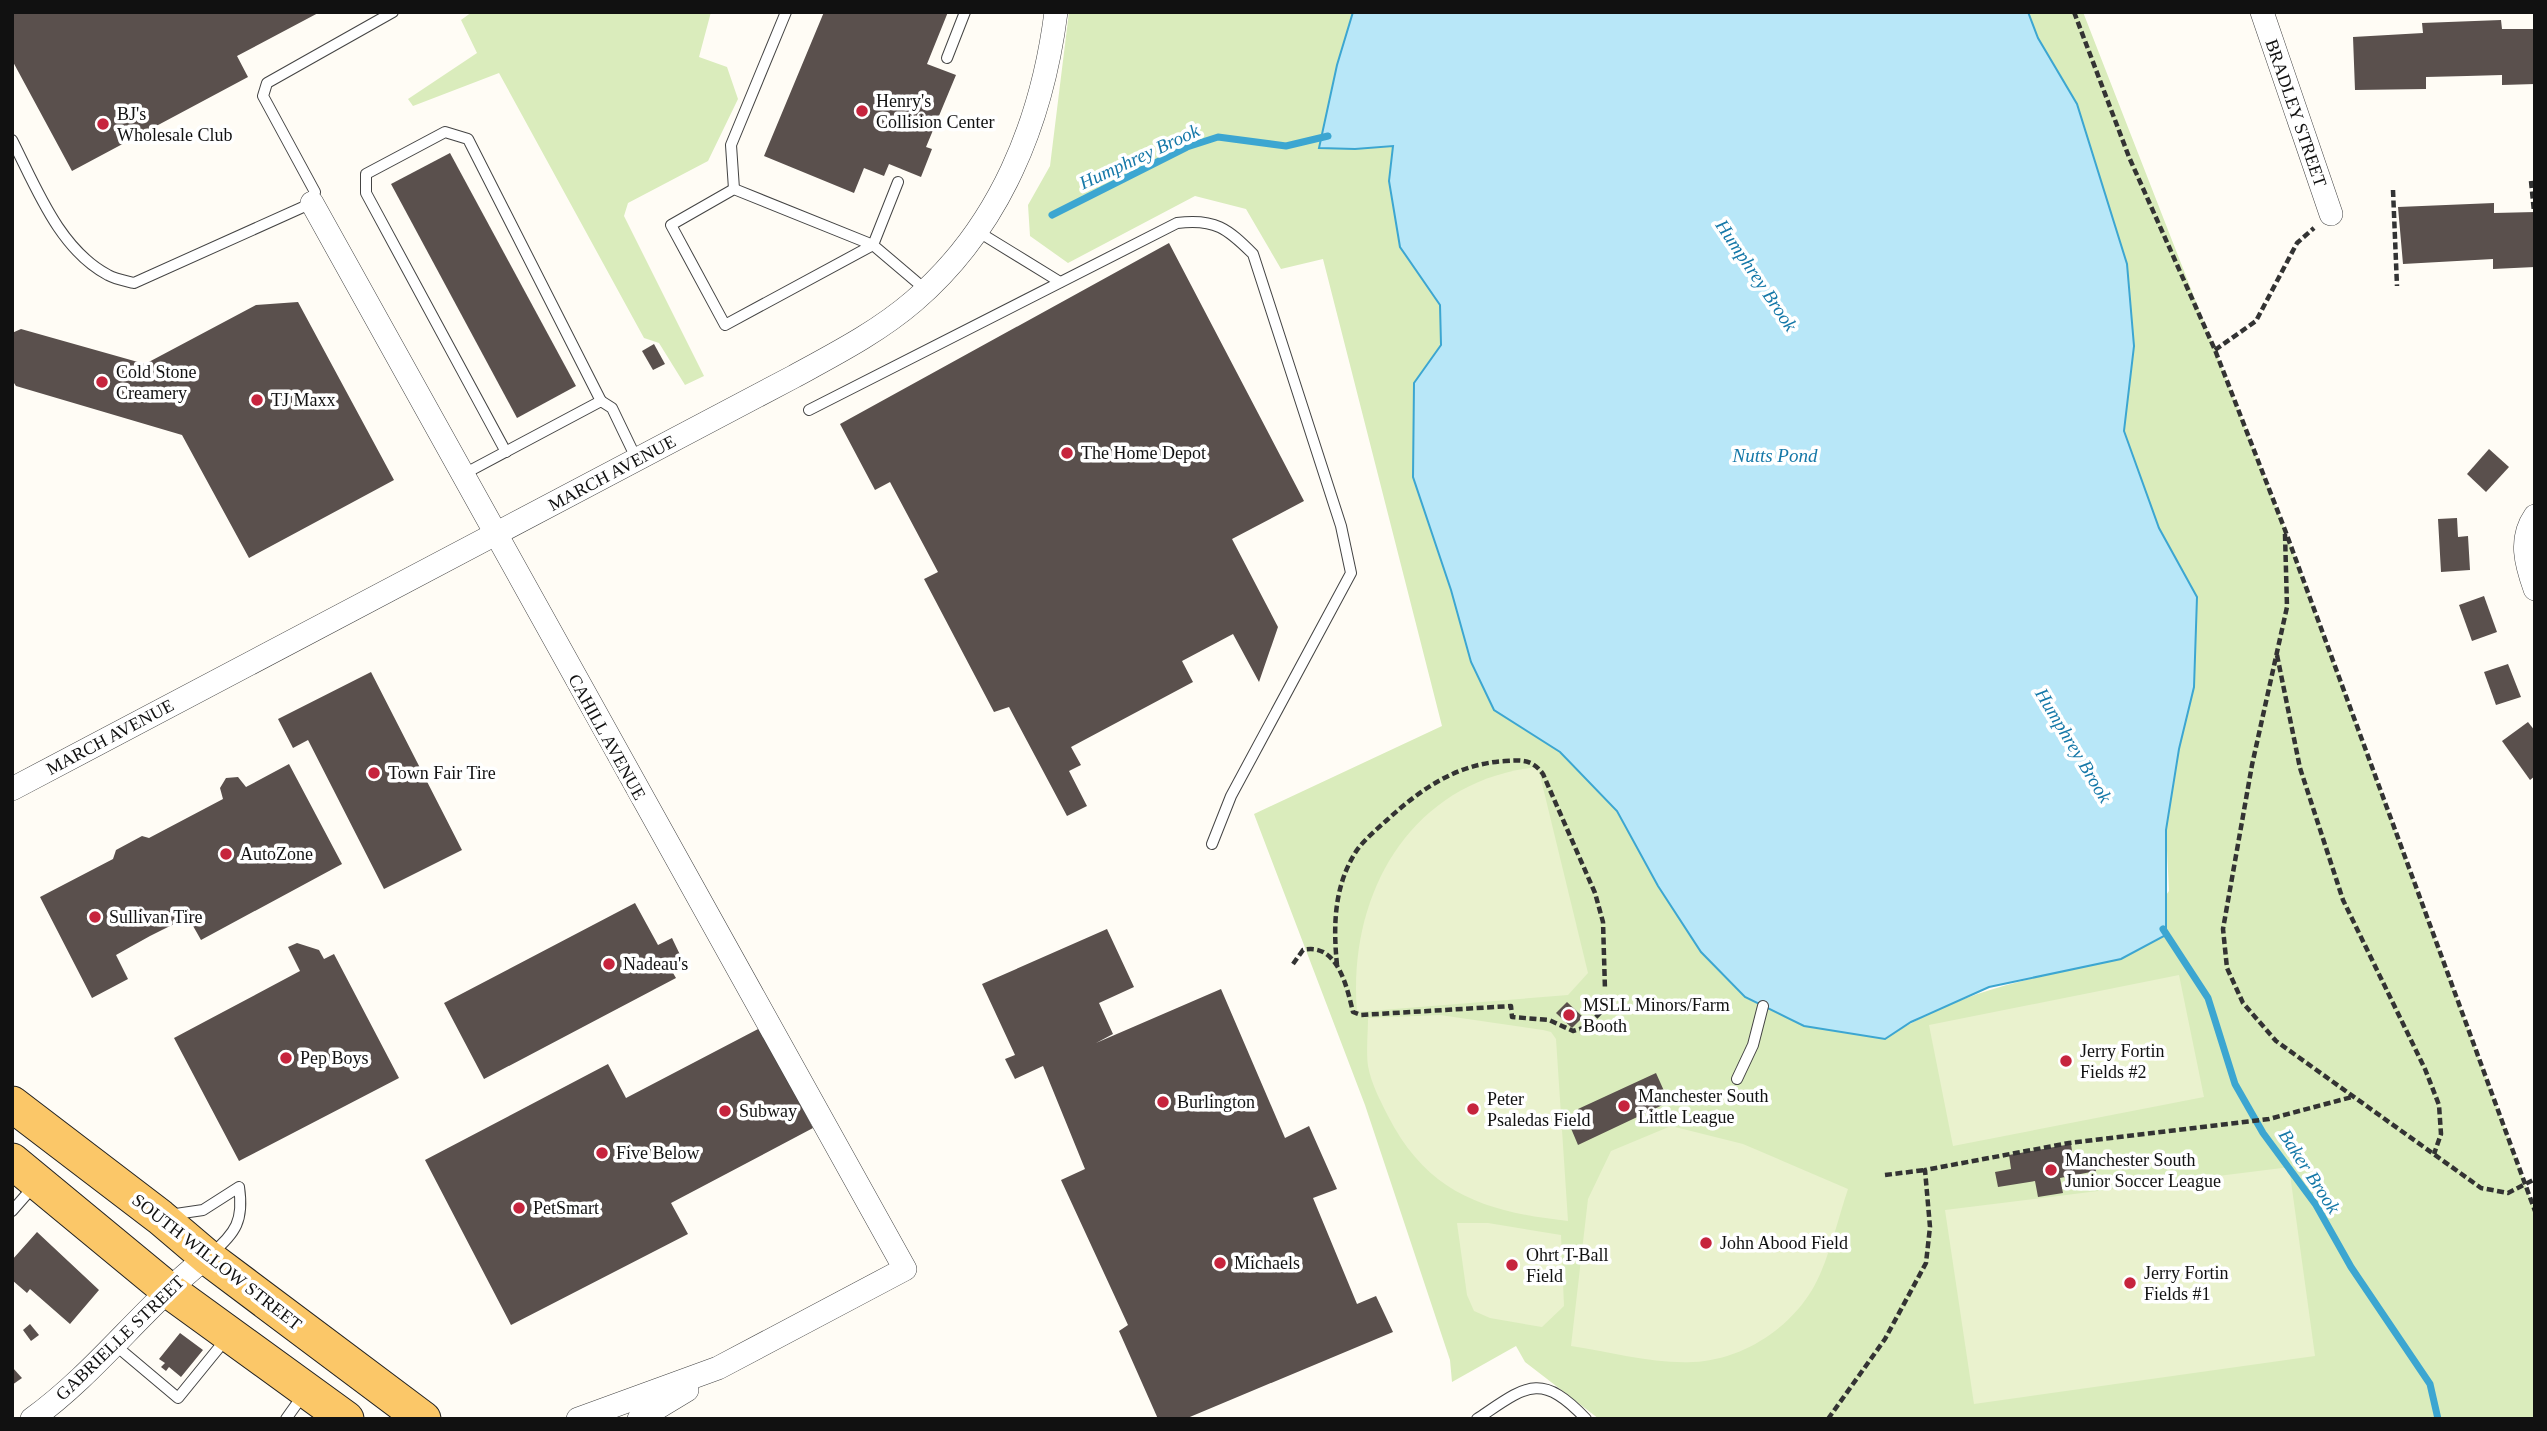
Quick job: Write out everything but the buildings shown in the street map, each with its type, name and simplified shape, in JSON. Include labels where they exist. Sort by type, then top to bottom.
[{"type":"main road","name":"SOUTH WILLOW STREET","points":[[12,1104],[160,1217],[207,1257],[422,1417]]},
{"type":"main road","points":[[25,1171],[167,1289],[346,1419]]},
{"type":"street","name":"MARCH AVENUE","points":[[12,789],[637,460],[871,333],[926,290],[953,263],[1014,171],[1034,120],[1049,67],[1056,12]]},
{"type":"street","name":"BRADLEY STREET","points":[[2262,12],[2331,214]]},
{"type":"street","name":"CAHILL AVENUE","points":[[312,203],[905,1269],[718,1368]]},
{"type":"street","points":[[2535,516],[2528,527],[2525,554],[2535,589]]},
{"type":"street","name":"GABRIELLE STREET","points":[[32,1419],[96,1366],[167,1289],[207,1257]]},
{"type":"street","points":[[578,1419],[718,1368]]},
{"type":"street","points":[[639,1419],[718,1368]]},
{"type":"lane","points":[[12,140],[55,223],[85,257],[108,276],[134,283],[312,203],[315,192],[263,96],[267,83],[393,12]]},
{"type":"lane","points":[[734,189],[731,145],[786,12]]},
{"type":"lane","points":[[947,58],[965,12]]},
{"type":"lane","points":[[506,452],[366,193],[366,174],[445,132],[468,139],[601,401],[612,408],[637,460]]},
{"type":"lane","points":[[734,189],[671,225],[725,325],[873,245],[898,182]]},
{"type":"lane","points":[[734,189],[873,245],[926,290]]},
{"type":"lane","points":[[809,410],[1177,223],[1194,221],[1226,227],[1253,254],[1341,526],[1351,573],[1231,796],[1212,844]]},
{"type":"lane","points":[[976,231],[1060,282]]},
{"type":"lane","points":[[462,475],[601,401]]},
{"type":"lane","points":[[1737,1079],[1753,1045],[1763,1006]]},
{"type":"lane","points":[[12,1211],[25,1171]]},
{"type":"lane","points":[[160,1217],[203,1210],[239,1187],[242,1209],[231,1238],[207,1257]]},
{"type":"lane","points":[[115,1345],[178,1398],[230,1334]]},
{"type":"lane","points":[[1477,1419],[1517,1392],[1531,1387],[1552,1390],[1586,1419]]},
{"type":"lane","points":[[286,1419],[306,1390]]},
{"type":"path","points":[[2074,12],[2129,157],[2215,351],[2285,530],[2535,1211]]},
{"type":"path","points":[[2531,181],[2534,212]]},
{"type":"path","points":[[2393,190],[2396,286]]},
{"type":"path","points":[[2215,351],[2256,321],[2297,243],[2331,214]]},
{"type":"path","points":[[2285,530],[2287,607],[2276,651],[2223,929],[2227,968],[2243,1003],[2276,1041],[2481,1188],[2508,1193],[2535,1180]]},
{"type":"path","points":[[2276,651],[2300,768],[2343,900],[2426,1069],[2439,1105],[2441,1134],[2434,1154]]},
{"type":"path","points":[[1605,990],[1603,922],[1595,893],[1543,774],[1532,762],[1523,760],[1476,764],[1441,778],[1412,797],[1364,841],[1356,852],[1335,903],[1337,965],[1350,994],[1353,1012],[1361,1016],[1511,1006],[1512,1017],[1549,1020],[1573,1031],[1586,1027],[1617,996]]},
{"type":"path","points":[[1293,964],[1303,950],[1309,948],[1320,950],[1337,965]]},
{"type":"path","points":[[1885,1175],[2069,1143],[2269,1119],[2353,1097]]},
{"type":"path","points":[[1828,1419],[1885,1339],[1926,1264],[1930,1227],[1925,1170]]},
{"type":"green space","points":[[472,12],[711,12],[699,57],[727,67],[738,99],[708,161],[628,203],[624,216],[704,376],[685,385],[659,343],[644,338],[499,73],[413,106],[408,99],[477,53],[461,20]]},
{"type":"green space","points":[[1069,12],[1353,12],[1337,65],[1319,147],[1355,149],[1393,145],[1389,181],[1400,247],[1440,305],[1441,345],[1414,383],[1413,477],[1451,590],[1471,662],[1494,710],[1560,752],[1617,811],[1658,886],[1745,997],[1804,1026],[1885,1039],[1942,1008],[1999,987],[2121,959],[2169,891],[2166,830],[2179,749],[2194,687],[2197,598],[2159,528],[2124,430],[2134,346],[2127,264],[2077,104],[2038,38],[2028,12],[2083,12],[2285,530],[2535,1211],[2535,1419],[1599,1419],[1525,1362],[1516,1346],[1452,1382],[1450,1360],[1365,1105],[1254,814],[1442,726],[1323,259],[1281,269],[1246,209],[1195,196],[1068,263],[1030,236],[1028,205],[1050,166]]},
{"type":"green space","points":[[1538,767],[1588,973],[1568,995],[1357,1012],[1357,968],[1363,926],[1376,886],[1396,850],[1422,819],[1455,794],[1493,776]]},
{"type":"green space","name":"Jerry Fortin Fields #2","points":[[2179,975],[2204,1097],[1953,1146],[1929,1025]]},
{"type":"green space","name":"Peter Psaledas Field","points":[[1440,1015],[1543,1030],[1551,1032],[1556,1039],[1568,1221],[1511,1212],[1462,1194],[1421,1164],[1404,1143],[1382,1104],[1369,1072],[1368,1018]]},
{"type":"green space","name":"John Abood Field","points":[[1671,1126],[1743,1144],[1848,1189],[1818,1279],[1802,1304],[1776,1330],[1762,1340],[1728,1356],[1678,1362],[1571,1346],[1588,1199],[1611,1151]]},
{"type":"green space","name":"Jerry Fortin Fields #1","points":[[2289,1167],[2315,1356],[1974,1404],[1945,1210]]},
{"type":"green space","name":"Ohrt T-Ball Field","points":[[1457,1223],[1488,1223],[1561,1235],[1564,1306],[1542,1327],[1490,1318],[1474,1311],[1467,1295]]},
{"type":"water","name":"Nutts Pond","points":[[1353,12],[2028,12],[2038,38],[2077,104],[2127,264],[2134,346],[2124,431],[2159,528],[2197,597],[2194,687],[2179,749],[2166,830],[2166,935],[2121,959],[1989,987],[1911,1022],[1885,1039],[1804,1026],[1745,997],[1701,952],[1658,886],[1617,811],[1560,752],[1494,710],[1471,662],[1451,590],[1413,477],[1414,383],[1441,345],[1440,305],[1400,247],[1389,181],[1393,146],[1319,148],[1337,65]]},
{"type":"waterway","name":"Humphrey Brook","points":[[1052,215],[1187,147],[1218,137],[1286,146],[1328,136]]},
{"type":"waterway","name":"Baker Brook","points":[[2163,929],[2208,998],[2235,1084],[2263,1133],[2316,1205],[2351,1267],[2430,1384],[2438,1419]]},
{"type":"place","name":"Henry's Collision Center","points":[[862,111]]},
{"type":"place","name":"BJ's Wholesale Club","points":[[103,124]]},
{"type":"place","name":"Cold Stone Creamery","points":[[102,382]]},
{"type":"place","name":"TJ Maxx","points":[[257,400]]},
{"type":"place","name":"The Home Depot","points":[[1067,453]]},
{"type":"place","name":"Town Fair Tire","points":[[374,773]]},
{"type":"place","name":"AutoZone","points":[[226,854]]},
{"type":"place","name":"Sullivan Tire","points":[[95,917]]},
{"type":"place","name":"Nadeau's","points":[[609,964]]},
{"type":"place","name":"MSLL Minors/Farm Booth","points":[[1569,1015]]},
{"type":"place","name":"Pep Boys","points":[[286,1058]]},
{"type":"place","name":"Jerry Fortin Fields #2","points":[[2066,1061]]},
{"type":"place","name":"Burlington","points":[[1163,1102]]},
{"type":"place","name":"Manchester South Little League","points":[[1624,1106]]},
{"type":"place","name":"Peter Psaledas Field","points":[[1473,1109]]},
{"type":"place","name":"Subway","points":[[725,1111]]},
{"type":"place","name":"Five Below","points":[[602,1153]]},
{"type":"place","name":"Manchester South Junior Soccer League","points":[[2051,1170]]},
{"type":"place","name":"PetSmart","points":[[519,1208]]},
{"type":"place","name":"John Abood Field","points":[[1706,1243]]},
{"type":"place","name":"Michaels","points":[[1220,1263]]},
{"type":"place","name":"Ohrt T-Ball Field","points":[[1512,1265]]},
{"type":"place","name":"Jerry Fortin Fields #1","points":[[2130,1283]]}]
